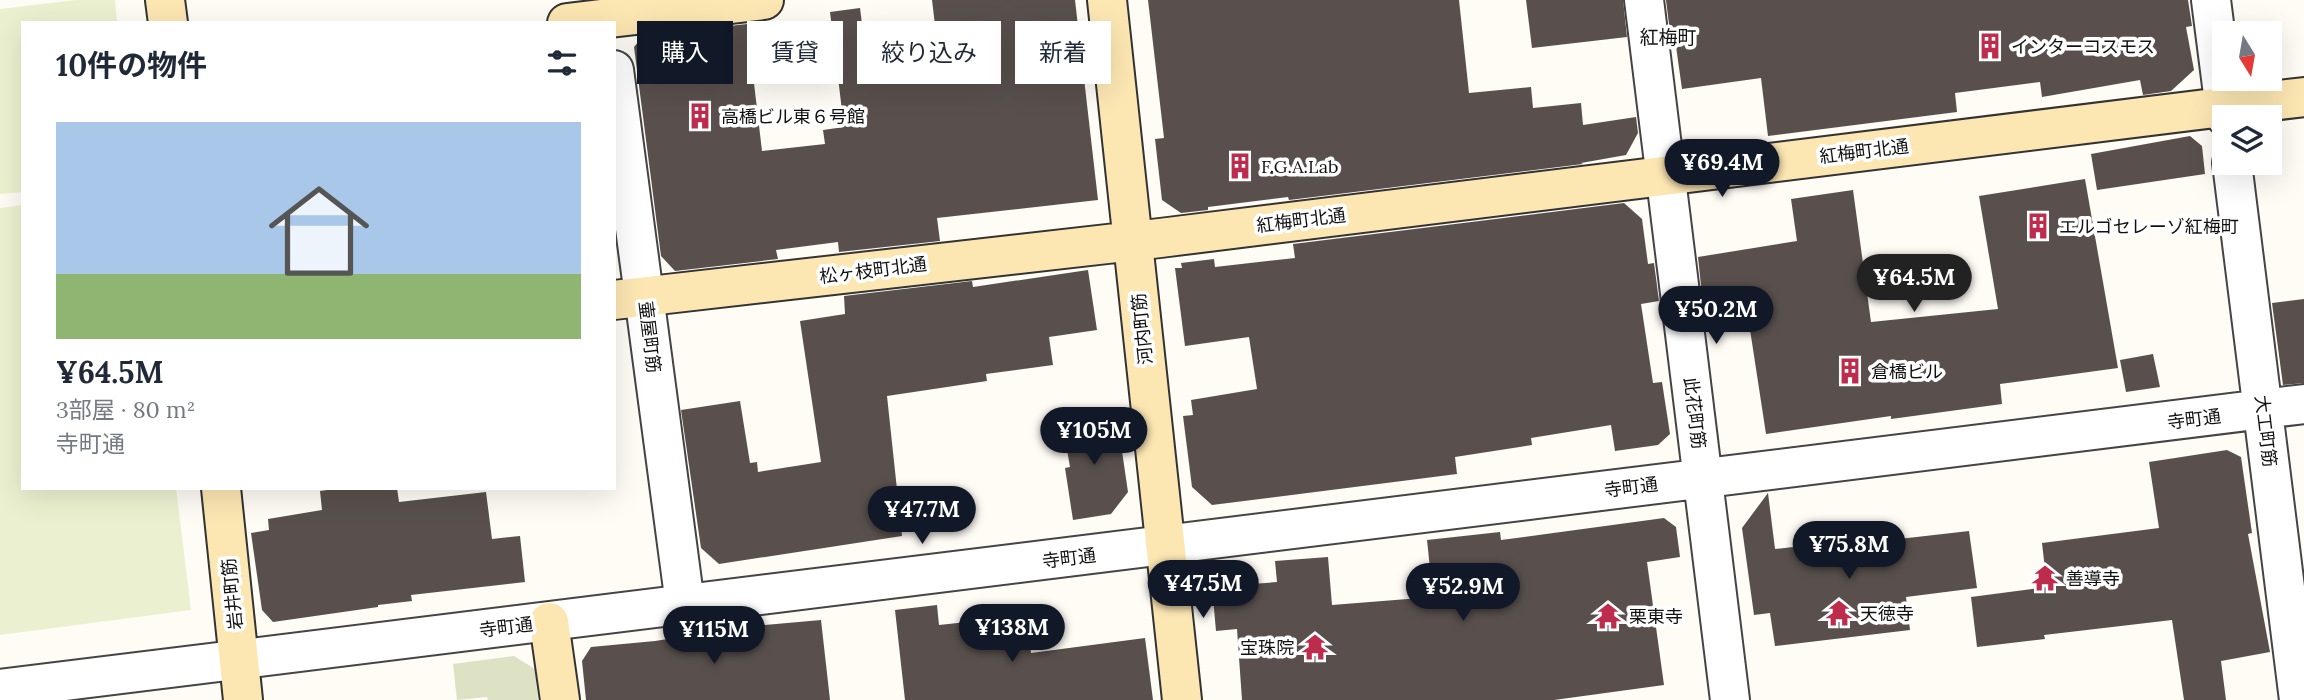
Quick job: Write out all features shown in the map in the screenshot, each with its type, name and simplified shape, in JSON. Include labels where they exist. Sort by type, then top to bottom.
[{"type":"street","points":[[165,0],[168,21]]},
{"type":"street","points":[[576,21],[607,14],[764,0]]},
{"type":"street","name":"河内町筋","points":[[1107,0],[1182,700]]},
{"type":"street","name":"此花町筋","points":[[1644,0],[1730,700]]},
{"type":"street","points":[[2211,0],[2224,105]]},
{"type":"street","name":"紅梅町北通","points":[[2262,105],[2304,97]]},
{"type":"street","name":"壷屋町筋","points":[[616,101],[629,298],[685,604]]},
{"type":"street","name":"紅梅町北通","points":[[1133,240],[2212,113]]},
{"type":"street","name":"大工町筋","points":[[2234,175],[2300,700]]},
{"type":"street","name":"松ヶ枝町北通","points":[[629,298],[1133,240]]},
{"type":"street","name":"寺町通","points":[[0,689],[2304,404]]},
{"type":"street","name":"岩井町筋","points":[[221,490],[243,700]]},
{"type":"street","points":[[549,622],[560,700]]},
{"type":"green space","points":[[76,0],[115,0],[117,21],[21,21],[21,192],[0,194],[0,9]]},
{"type":"green space","points":[[21,205],[21,490],[176,490],[191,610],[0,635],[0,208]]},
{"type":"green space","points":[[514,656],[535,669],[538,700],[488,700],[487,697],[457,700],[453,664]]},
{"type":"building","points":[[932,0],[1075,0],[1077,21],[1015,21],[1015,84],[1085,84],[1098,200],[937,218],[940,241],[839,252],[838,242],[776,250],[778,259],[675,271],[661,256],[639,84],[733,84],[733,26],[747,24],[747,84],[754,84],[762,151],[825,144],[823,130],[844,127],[839,84],[843,84],[843,21],[831,21],[830,12],[860,8],[862,21],[857,21],[857,84],[1001,84],[1001,21],[935,21]]},
{"type":"building","points":[[1148,0],[1459,0],[1469,93],[1531,87],[1533,108],[1581,103],[1583,125],[1636,117],[1638,133],[1626,155],[1581,163],[1583,164],[1289,200],[1288,197],[1181,213],[1162,200],[1155,139],[1164,138]]},
{"type":"building","points":[[1526,0],[1623,0],[1627,37],[1532,48]]},
{"type":"building","points":[[1666,0],[2188,0],[2192,26],[2186,27],[2194,70],[2171,91],[2143,95],[2140,80],[2042,97],[2040,82],[1955,93],[1957,112],[1768,136],[1761,78],[1682,89],[1674,32],[1670,32]]},
{"type":"building","points":[[637,43],[637,70],[634,47]]},
{"type":"building","points":[[2190,136],[2202,146],[2205,174],[2097,190],[2091,154]]},
{"type":"building","points":[[2085,179],[2118,368],[2000,384],[2002,404],[1766,434],[1749,323],[1714,328],[1708,294],[1702,295],[1698,257],[1797,241],[1791,199],[1853,190],[1871,322],[1998,309],[1979,196]]},
{"type":"building","points":[[1624,203],[1642,219],[1648,264],[1654,263],[1659,301],[1641,304],[1653,383],[1662,382],[1670,434],[1658,445],[1615,451],[1611,425],[1531,438],[1532,445],[1455,457],[1457,474],[1212,505],[1192,487],[1183,416],[1193,415],[1191,400],[1257,389],[1249,337],[1185,346],[1175,268],[1182,268],[1181,263],[1214,259],[1215,267],[1295,258],[1293,244]]},
{"type":"building","points":[[1088,270],[1097,330],[1049,337],[1053,365],[986,374],[987,381],[887,396],[902,536],[719,564],[701,548],[681,410],[740,401],[750,463],[757,462],[758,472],[821,462],[800,321],[845,314],[844,296],[972,281],[973,287]]},
{"type":"building","points":[[2304,299],[2304,383],[2283,385],[2272,303]]},
{"type":"building","points":[[2153,354],[2160,387],[2126,392],[2120,360]]},
{"type":"building","points":[[1105,414],[1107,426],[1118,424],[1128,492],[1111,514],[1073,520],[1065,468],[1070,467],[1062,421]]},
{"type":"building","points":[[2227,450],[2241,457],[2252,533],[2248,534],[2270,652],[2221,661],[2226,700],[2184,700],[2172,620],[2044,635],[2045,639],[1977,647],[1971,597],[2047,587],[2042,543],[2159,528],[2149,462]]},
{"type":"building","points":[[397,490],[399,502],[486,492],[492,539],[520,536],[525,582],[411,595],[412,601],[273,622],[262,610],[251,533],[269,530],[268,519],[322,510],[320,491]]},
{"type":"building","points":[[1768,493],[1775,549],[1899,535],[1899,539],[1969,531],[1977,588],[1906,597],[1910,630],[1775,646],[1770,613],[1754,615],[1742,528]]},
{"type":"building","points":[[1664,518],[1676,527],[1680,557],[1647,562],[1664,685],[1554,700],[1242,700],[1237,629],[1216,631],[1212,587],[1277,582],[1275,561],[1328,557],[1332,605],[1433,597],[1427,540],[1500,532],[1501,540]]},
{"type":"building","points":[[937,605],[939,625],[1004,618],[1008,646],[1030,643],[1031,653],[1145,638],[1153,700],[905,700],[895,610]]},
{"type":"building","points":[[821,620],[830,700],[586,700],[582,661],[591,647]]},
{"type":"place","name":"インターコスモス","points":[[1990,46]]},
{"type":"place","name":"高橋ビル東６号館","points":[[700,116]]},
{"type":"place","name":"F.G.A.Lab","points":[[1240,166]]},
{"type":"place","name":"エルゴセレーゾ紅梅町","points":[[2038,226]]},
{"type":"place","name":"倉橋ビル","points":[[1850,371]]},
{"type":"place","name":"善導寺","points":[[2045,578]]},
{"type":"place","name":"天徳寺","points":[[1839,613]]},
{"type":"place","name":"栗東寺","points":[[1608,616]]},
{"type":"place","name":"宝珠院","points":[[1315,647]]},
{"type":"district","name":"紅梅町","points":[[1668,37]]}]
